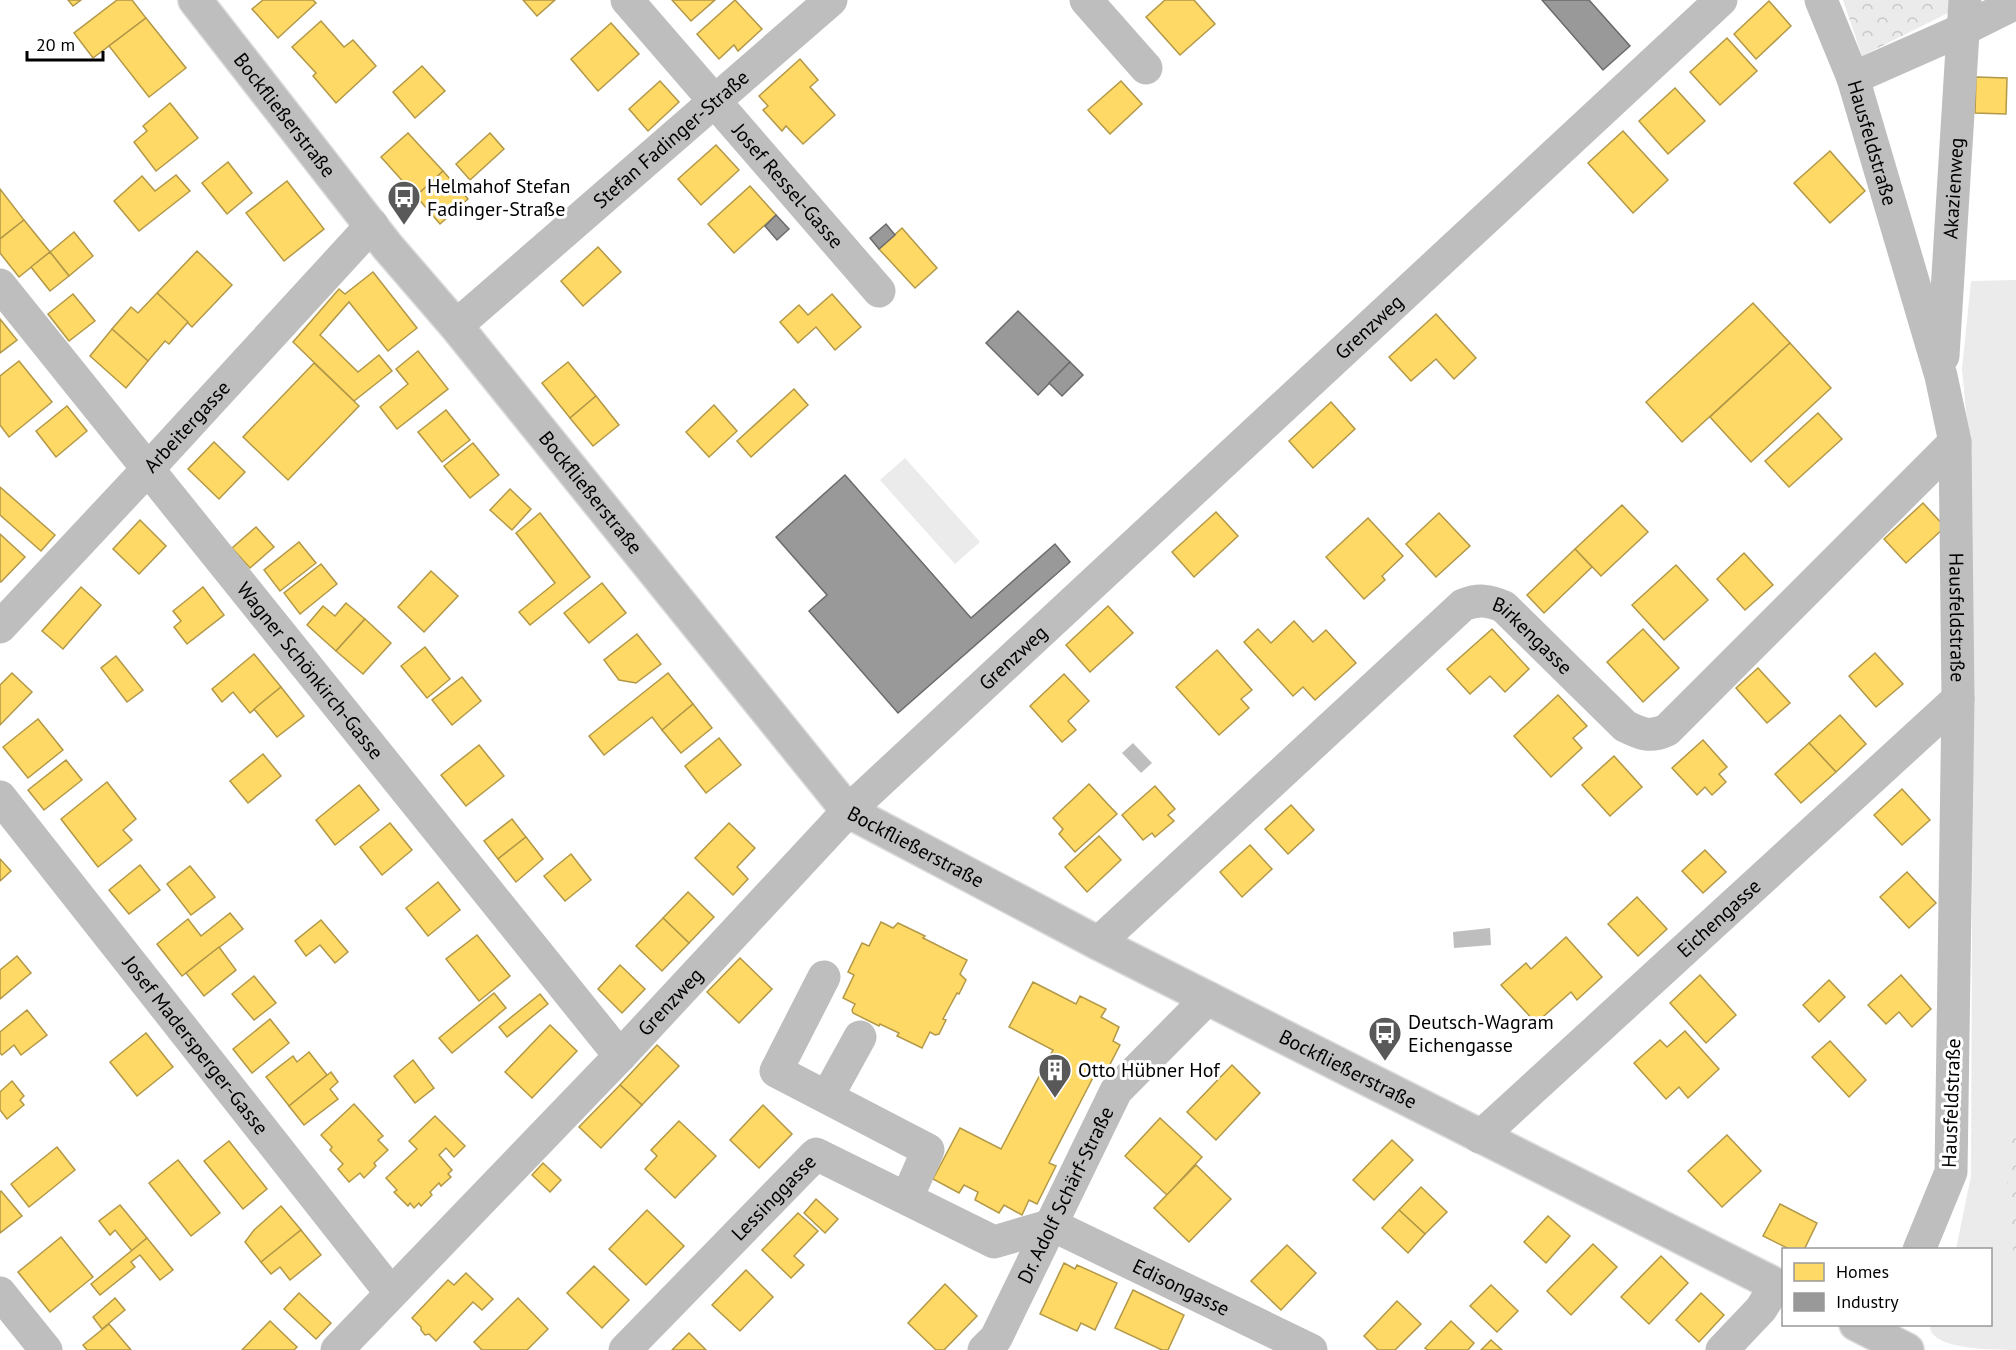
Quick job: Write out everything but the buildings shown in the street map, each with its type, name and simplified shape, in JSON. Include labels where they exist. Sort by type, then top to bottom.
[{"type":"street","name":"Bockfließerstraße","points":[[195,0],[387,246],[456,326],[848,811],[1098,943],[1780,1287]]},
{"type":"street","name":"Josef Ressel-Gasse","points":[[627,0],[879,291]]},
{"type":"street","name":"Stefan Fadinger-Straße","points":[[456,326],[831,0]]},
{"type":"street","points":[[1086,0],[1146,68]]},
{"type":"street","name":"Grenzweg","points":[[337,1350],[620,1056],[848,811],[1721,0]]},
{"type":"street","name":"Hausfeldstraße","points":[[1821,0],[1852,78],[1941,376],[1955,442],[1958,699],[1951,1172],[1920,1248]]},
{"type":"street","points":[[1852,78],[1965,15],[2016,3]]},
{"type":"street","name":"Akazienweg","points":[[1941,376],[1965,15]]},
{"type":"street","name":"Arbeitergasse","points":[[0,627],[372,225]]},
{"type":"street","name":"Wagner Schönkirch-Gasse","points":[[0,285],[620,1056]]},
{"type":"street","name":"Birkengasse","points":[[1098,943],[1463,605],[1482,601],[1504,607],[1625,726],[1645,735],[1657,735],[1667,730],[1955,442]]},
{"type":"street","name":"Eichengasse","points":[[1480,1137],[1958,699]]},
{"type":"street","name":"Josef Madersperger-Gasse","points":[[0,796],[391,1293]]},
{"type":"street","points":[[824,976],[776,1071],[928,1150],[907,1198]]},
{"type":"street","name":"Dr. Adolf Schärf-Straße","points":[[984,1350],[996,1338],[1116,1091],[1208,998]]},
{"type":"street","points":[[827,1097],[860,1037]]},
{"type":"street","name":"Lessinggasse","points":[[625,1350],[816,1154],[994,1242],[1052,1226]]},
{"type":"street","name":"Edisongasse","points":[[1052,1226],[1311,1350]]},
{"type":"street","points":[[1722,1350],[1780,1287]]},
{"type":"street","points":[[0,1293],[46,1350]]},
{"type":"green space","points":[[1843,0],[1960,0],[1960,7],[1862,56]]},
{"type":"green space","points":[[2016,280],[2016,1350],[1979,1349],[1951,1344],[1932,1333],[1930,1326],[1992,1326],[1992,1248],[1956,1248],[1971,1176],[1973,696],[1969,444],[1962,369],[1971,281]]},
{"type":"green space","points":[[905,458],[980,542],[955,564],[880,480]]},
{"type":"green space","points":[[2016,1116],[2016,1269],[2006,1197],[2012,1121]]},
{"type":"shaded area","points":[[1133,743],[1152,763],[1141,773],[1122,753]]},
{"type":"shaded area","points":[[1490,928],[1491,945],[1454,948],[1453,932]]},
{"type":"place","name":"Helmahof Stefan Fadinger-Straße","points":[[404,226]]},
{"type":"place","name":"Deutsch-Wagram Eichengasse","points":[[1385,1062]]},
{"type":"place","name":"Otto Hübner Hof","points":[[1055,1099]]}]
